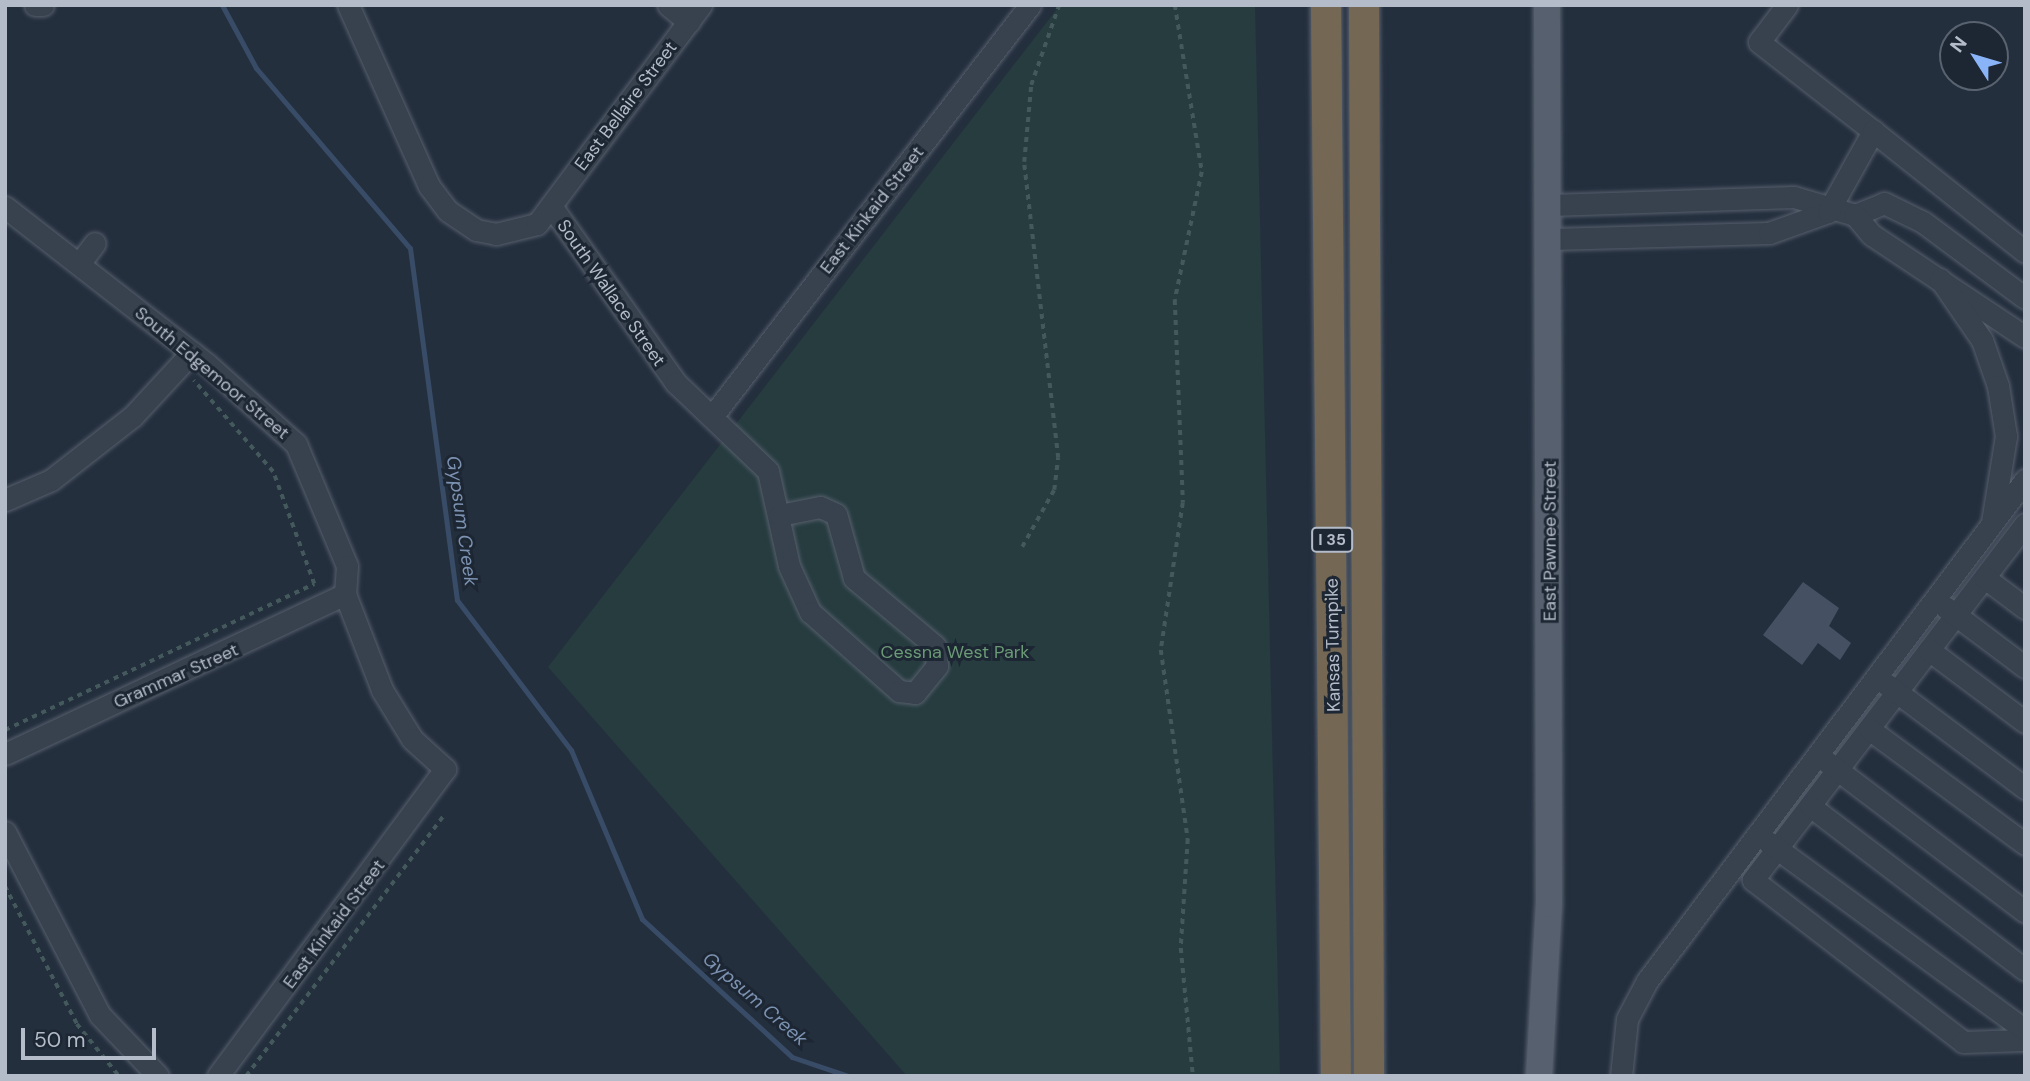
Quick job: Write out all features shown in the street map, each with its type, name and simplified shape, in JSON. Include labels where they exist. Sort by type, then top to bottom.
[{"type":"highway","name":"Kansas Turnpike","points":[[1326,5],[1336,1076]]},
{"type":"highway","name":"Kansas Turnpike","points":[[1364,5],[1369,1076]]},
{"type":"main road","name":"East Pawnee Street","points":[[1539,1076],[1549,904],[1551,239],[1546,5]]},
{"type":"street","points":[[35,5],[43,5]]},
{"type":"street","name":"South Wallace Street","points":[[348,5],[429,186],[448,211],[476,230],[496,234],[537,224],[551,206],[629,324],[676,383],[714,414],[768,471],[780,515],[789,566],[810,612],[899,691],[915,693],[937,666],[935,646],[854,578],[836,514],[820,507],[780,515]]},
{"type":"street","points":[[668,5],[695,14]]},
{"type":"street","name":"East Kinkaid Street","points":[[714,414],[1030,5]]},
{"type":"street","points":[[1787,5],[1759,42],[2025,252]]},
{"type":"street","name":"East Bellaire Street","points":[[551,206],[695,14]]},
{"type":"street","points":[[1551,239],[1769,233],[1828,212],[1873,131]]},
{"type":"street","points":[[1550,205],[1794,197],[1828,212],[1856,215],[1884,203],[1923,222],[2025,298]]},
{"type":"street","name":"South Edgemoor Street","points":[[5,206],[200,358],[296,444],[347,566],[345,594],[382,690],[412,739],[444,769]]},
{"type":"street","points":[[1856,215],[1872,234],[2025,337]]},
{"type":"street","points":[[79,264],[95,243]]},
{"type":"street","points":[[1940,279],[1982,340],[1998,386],[2006,436],[1992,524]]},
{"type":"street","points":[[5,500],[51,480],[134,416],[200,358]]},
{"type":"street","points":[[1621,1076],[1627,1018],[1647,981],[2025,480]]},
{"type":"street","points":[[1992,524],[2021,538],[1956,615],[1753,880],[1963,1042],[2025,1040]]},
{"type":"street","points":[[1985,578],[2025,608]]},
{"type":"street","name":"Grammar Street","points":[[5,754],[345,594]]},
{"type":"street","points":[[1935,600],[2025,667]]},
{"type":"street","points":[[1929,650],[2025,722]]},
{"type":"street","points":[[1876,677],[2025,788]]},
{"type":"street","points":[[1869,729],[2025,845]]},
{"type":"street","points":[[1817,755],[2025,912]]},
{"type":"street","name":"East Kinkaid Street","points":[[218,1076],[444,769]]},
{"type":"street","points":[[1810,807],[2025,970]]},
{"type":"street","points":[[5,832],[100,1016],[158,1076]]},
{"type":"street","points":[[1757,835],[2025,1030]]},
{"type":"path","points":[[1022,547],[1054,490],[1058,458],[1024,162],[1031,85],[1059,5]]},
{"type":"path","points":[[1175,5],[1202,172],[1175,300],[1183,503],[1161,650],[1188,839],[1181,948],[1193,1076]]},
{"type":"path","points":[[5,730],[314,584],[273,472],[238,425],[191,384],[200,358]]},
{"type":"path","points":[[246,1076],[444,815]]},
{"type":"path","points":[[5,886],[77,1024],[119,1076]]},
{"type":"green space","name":"Cessna West Park","points":[[1060,5],[1255,5],[1280,1076],[907,1076],[548,667]]},
{"type":"building","points":[[1803,582],[1839,608],[1829,626],[1851,643],[1840,660],[1818,643],[1802,665],[1763,635]]},
{"type":"waterway","name":"Gypsum Creek","points":[[222,5],[256,68],[410,248],[457,600],[571,750],[642,919],[792,1057],[848,1076]]}]
